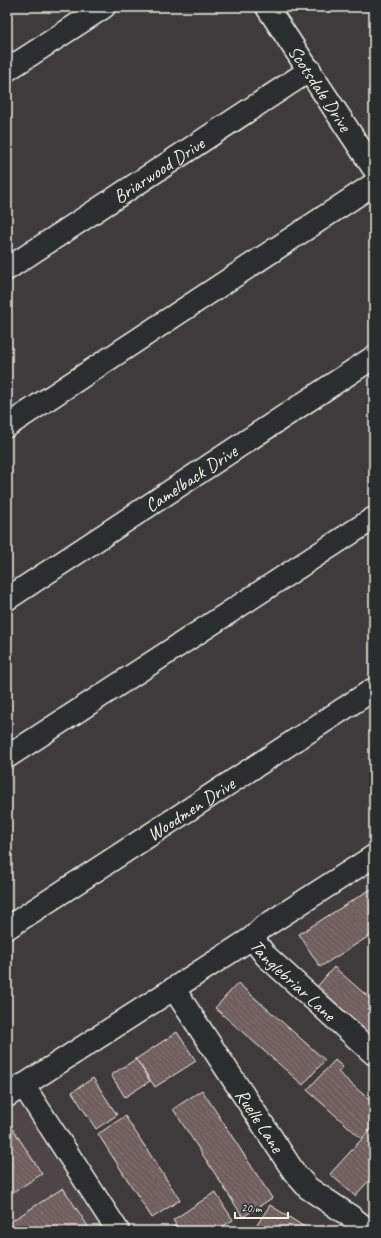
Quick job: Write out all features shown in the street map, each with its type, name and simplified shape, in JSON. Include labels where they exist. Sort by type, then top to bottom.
[{"type":"street","points":[[7,70],[104,7]]},
{"type":"street","name":"Scotsdale Drive","points":[[268,7],[374,169]]},
{"type":"street","name":"Briarwood Drive","points":[[7,269],[310,70]]},
{"type":"street","points":[[7,426],[374,184]]},
{"type":"street","name":"Camelback Drive","points":[[7,599],[374,357]]},
{"type":"street","points":[[7,757],[374,518]]},
{"type":"street","name":"Woodmen Drive","points":[[7,928],[374,689]]},
{"type":"street","name":"Tanglebriar Lane","points":[[374,856],[262,928],[252,938],[266,956],[374,1054]]},
{"type":"street","points":[[118,1231],[15,1091],[252,938]]},
{"type":"street","name":"Ruelle Lane","points":[[174,989],[294,1172],[308,1188],[353,1218],[369,1231]]},
{"type":"shaded area","points":[[8,1082],[107,1231],[7,1231]]},
{"type":"building","points":[[374,887],[374,933],[320,967],[299,934]]},
{"type":"building","points":[[334,967],[374,1002],[374,1040],[315,989]]},
{"type":"building","points":[[238,983],[325,1060],[303,1085],[215,1008]]},
{"type":"building","points":[[177,1032],[196,1061],[155,1087],[136,1059]]},
{"type":"building","points":[[136,1059],[150,1081],[125,1097],[111,1075]]},
{"type":"building","points":[[335,1060],[343,1067],[338,1072],[374,1104],[374,1125],[362,1139],[307,1090]]},
{"type":"building","points":[[93,1078],[117,1115],[96,1129],[72,1092]]},
{"type":"building","points":[[202,1090],[272,1198],[243,1217],[173,1109]]},
{"type":"building","points":[[125,1116],[180,1200],[152,1218],[98,1134]]},
{"type":"building","points":[[7,1120],[42,1174],[7,1196]]},
{"type":"building","points":[[370,1130],[374,1134],[374,1175],[355,1196],[330,1174]]},
{"type":"building","points":[[63,1188],[91,1231],[7,1231],[7,1224]]},
{"type":"building","points":[[215,1192],[233,1220],[215,1231],[180,1231],[173,1220]]},
{"type":"building","points":[[270,1205],[311,1231],[253,1231]]},
{"type":"building","points":[[176,1225],[180,1231],[167,1231]]}]
